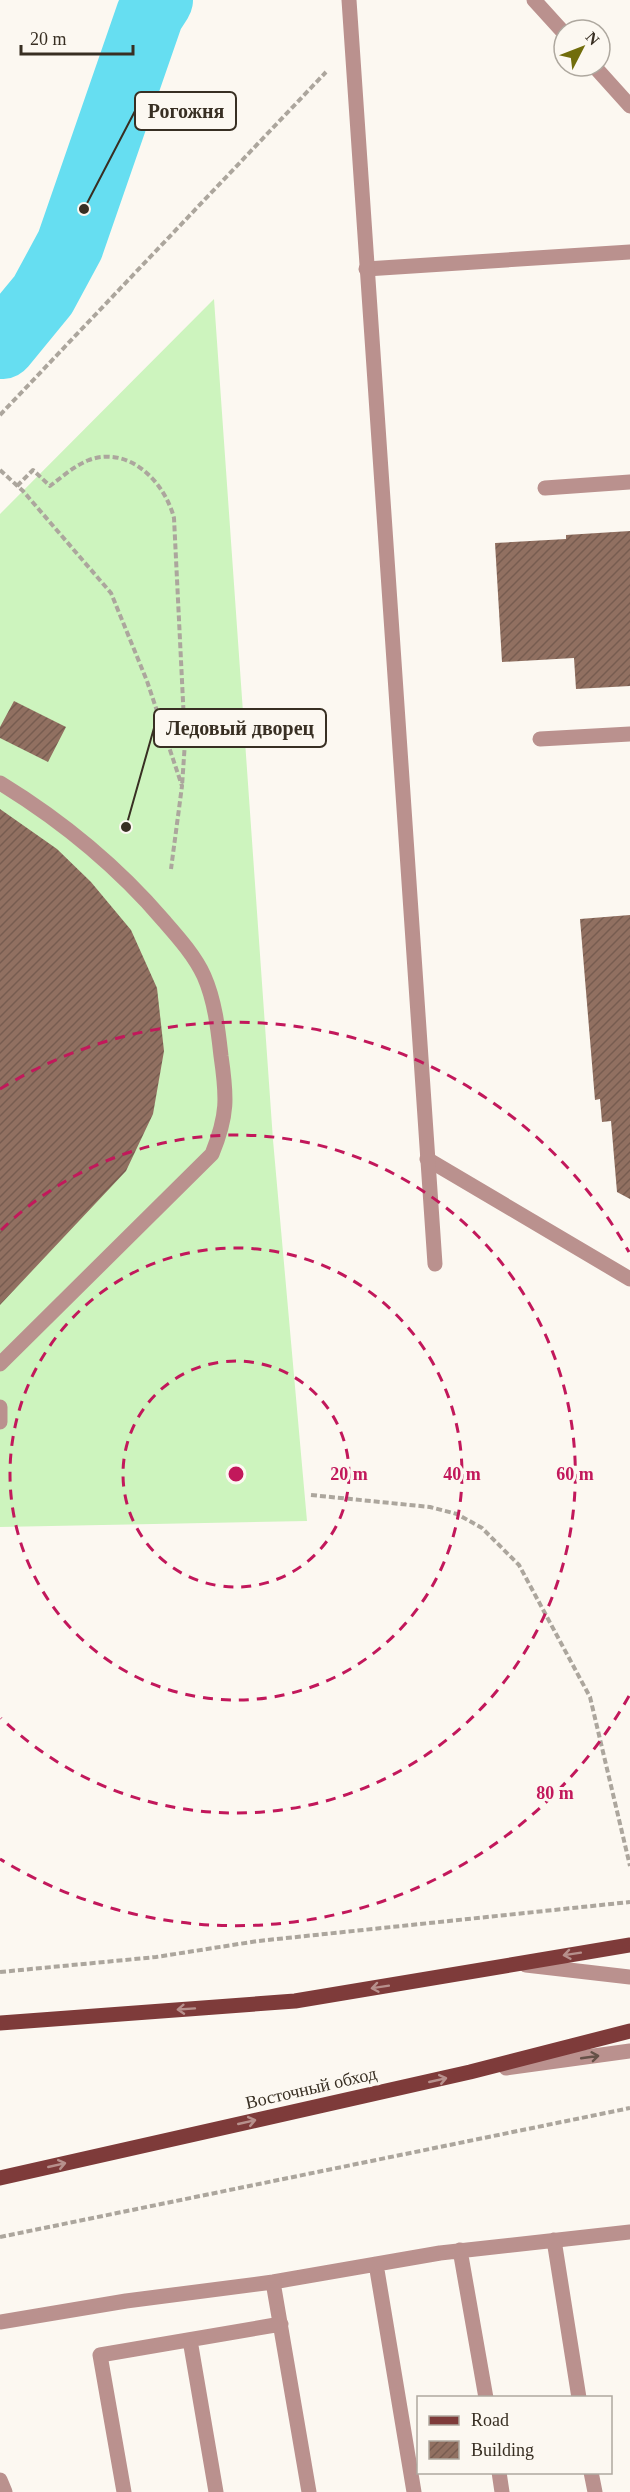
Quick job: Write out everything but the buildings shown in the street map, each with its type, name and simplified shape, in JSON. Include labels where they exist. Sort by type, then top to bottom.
[{"type":"main road","points":[[0,2023],[295,2001],[630,1945]]},
{"type":"main road","name":"Восточный обход","points":[[0,2178],[470,2072],[630,2031]]},
{"type":"street","points":[[349,0],[435,1264]]},
{"type":"street","points":[[534,0],[552,20]]},
{"type":"street","points":[[605,78],[630,106]]},
{"type":"street","points":[[366,269],[630,252]]},
{"type":"street","points":[[545,488],[630,483]]},
{"type":"street","points":[[540,740],[630,734]]},
{"type":"street","points":[[0,783],[40,807],[99,853],[142,895],[181,940],[203,975],[215,1011],[226,1095],[224,1126],[212,1154],[0,1364]]},
{"type":"street","points":[[427,1159],[630,1279]]},
{"type":"street","points":[[0,1407],[0,1422]]},
{"type":"street","points":[[517,1964],[630,1977]]},
{"type":"street","points":[[470,2072],[630,2051]]},
{"type":"street","points":[[0,2322],[126,2301],[273,2282],[460,2250],[630,2232]]},
{"type":"street","points":[[554,2240],[579,2396]]},
{"type":"street","points":[[460,2250],[486,2396]]},
{"type":"street","points":[[376,2264],[414,2492]]},
{"type":"street","points":[[273,2282],[309,2492]]},
{"type":"street","points":[[124,2492],[100,2355],[280,2324]]},
{"type":"street","points":[[190,2340],[216,2492]]},
{"type":"street","points":[[499,2474],[502,2492]]},
{"type":"street","points":[[591,2474],[595,2492]]},
{"type":"street","points":[[0,2480],[5,2492]]},
{"type":"path","points":[[0,415],[352,45]]},
{"type":"path","points":[[17,486],[33,470],[50,486],[90,460],[116,458],[139,466],[166,495],[174,518],[185,742],[182,786],[171,869]]},
{"type":"path","points":[[0,470],[17,486],[111,593],[147,681],[182,786]]},
{"type":"path","points":[[311,1495],[430,1507],[456,1514],[482,1528],[519,1565],[590,1696],[630,1866]]},
{"type":"path","points":[[0,1972],[156,1957],[258,1941],[630,1902]]},
{"type":"path","points":[[0,2237],[630,2108]]},
{"type":"green space","points":[[214,299],[273,1140],[307,1521],[0,1527],[0,514]]},
{"type":"waterway","points":[[2,345],[43,295],[70,245],[150,14],[159,0]]},
{"type":"place","name":"Рогожня","points":[[84,209]]},
{"type":"place","name":"Ледовый дворец","points":[[126,827]]}]
